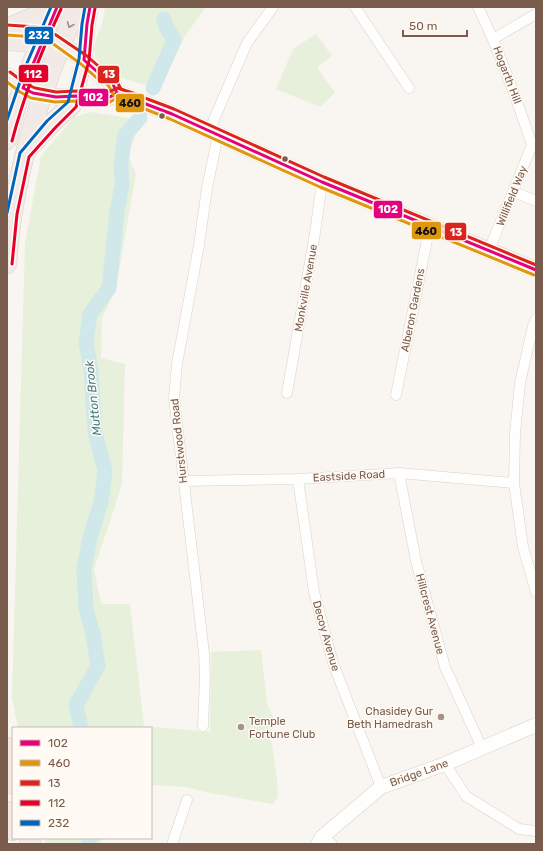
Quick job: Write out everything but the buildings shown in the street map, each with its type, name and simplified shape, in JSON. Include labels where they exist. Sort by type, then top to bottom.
[{"type":"highway","points":[[7,29],[57,7]]},
{"type":"highway","points":[[7,264],[12,213],[24,155],[53,66],[54,57],[51,50],[50,40],[57,7]]},
{"type":"highway","points":[[7,140],[23,88],[50,40],[78,7]]},
{"type":"highway","points":[[7,41],[32,42],[50,40]]},
{"type":"highway","points":[[24,155],[51,124],[72,105],[75,96]]},
{"type":"highway","points":[[7,747],[12,779]]},
{"type":"main road","points":[[75,96],[84,60],[90,7]]},
{"type":"main road","points":[[7,29],[36,32],[50,40],[84,60],[102,76],[112,82],[118,93],[164,111],[322,182],[430,225],[536,270]]},
{"type":"main road","points":[[7,76],[23,88],[33,93],[43,95],[108,98],[118,93]]},
{"type":"street","name":"Hurstwood Road","points":[[203,726],[205,677],[204,653],[183,481],[174,391],[199,245],[214,133],[247,43],[273,7]]},
{"type":"street","points":[[356,7],[409,88]]},
{"type":"street","name":"Hogarth Hill","points":[[478,7],[494,39],[534,144]]},
{"type":"street","points":[[494,39],[536,14]]},
{"type":"street","name":"Willifield Way","points":[[489,250],[534,144]]},
{"type":"street","name":"Monkville Avenue","points":[[287,393],[316,233],[322,182]]},
{"type":"street","points":[[514,192],[536,201]]},
{"type":"street","name":"Alberon Gardens","points":[[396,395],[430,225]]},
{"type":"street","points":[[536,319],[533,326],[520,383],[515,433],[514,483],[523,546],[536,592]]},
{"type":"street","name":"Eastside Road","points":[[183,481],[298,479],[400,473],[514,483]]},
{"type":"street","name":"Hillcrest Avenue","points":[[400,473],[416,561],[445,667],[482,748]]},
{"type":"street","name":"Decoy Avenue","points":[[298,479],[314,592],[333,663],[381,787]]},
{"type":"street","name":"Bridge Lane","points":[[324,842],[381,787],[444,764],[536,725]]},
{"type":"street","points":[[444,764],[466,796],[519,829],[536,831]]},
{"type":"street","points":[[172,844],[187,800]]},
{"type":"green space","points":[[105,7],[206,7],[185,36],[160,88],[133,82],[123,78],[105,68],[99,62],[95,55],[94,46],[101,28]]},
{"type":"green space","points":[[316,34],[332,56],[317,67],[335,93],[320,107],[276,89],[293,49]]},
{"type":"green space","points":[[91,112],[141,120],[128,156],[136,174],[116,288],[102,318],[101,358],[125,364],[122,483],[94,569],[101,604],[130,604],[144,726],[210,732],[211,652],[261,650],[267,704],[274,719],[269,722],[275,736],[271,738],[278,797],[273,804],[210,793],[187,787],[152,785],[152,727],[18,727],[12,698],[25,243],[41,156],[74,117]]},
{"type":"green space","points":[[44,839],[101,839],[101,844],[46,844]]},
{"type":"waterway","name":"Mutton Brook","points":[[153,88],[174,40],[166,27],[164,19]]},
{"type":"waterway","name":"Mutton Brook","points":[[81,727],[76,705],[98,666],[93,634],[86,609],[84,569],[90,538],[101,502],[105,471],[95,432],[91,371],[86,342],[90,314],[109,288],[117,212],[122,184],[121,163],[125,135],[140,118]]},
{"type":"waterway","name":"Mutton Brook","points":[[89,844],[90,839]]},
{"type":"transit line","name":"232","points":[[7,120],[24,70],[51,7]]},
{"type":"transit line","name":"102","points":[[57,7],[23,88],[33,93],[56,97],[75,96],[108,98],[117,93],[172,114],[322,182],[536,270]]},
{"type":"transit line","name":"232","points":[[7,213],[20,153],[47,121],[68,102],[79,59],[85,7]]},
{"type":"transit line","name":"102","points":[[90,7],[84,60],[102,76],[112,82],[117,93],[136,100]]},
{"type":"transit line","name":"112","points":[[12,264],[17,214],[29,157],[76,107],[89,61],[95,8]]},
{"type":"transit line","name":"112","points":[[12,141],[34,74],[61,9]]},
{"type":"transit line","name":"13","points":[[7,25],[37,27],[56,35],[87,56],[105,72],[115,78],[121,89],[174,109],[324,177],[536,265]]},
{"type":"transit line","name":"460","points":[[7,35],[35,37],[52,43],[81,64],[99,80],[108,85],[115,97],[170,119],[320,187],[534,275]]},
{"type":"transit line","name":"13","points":[[10,72],[26,84],[35,88],[56,92],[75,91],[107,93],[117,88],[136,94]]},
{"type":"transit line","name":"460","points":[[7,82],[31,98],[55,102],[75,101],[108,103],[117,98],[132,104]]},
{"type":"place","name":"Chasidey Gur Beth Hamedrash","points":[[441,717]]},
{"type":"place","name":"Temple Fortune Club","points":[[241,727]]}]
